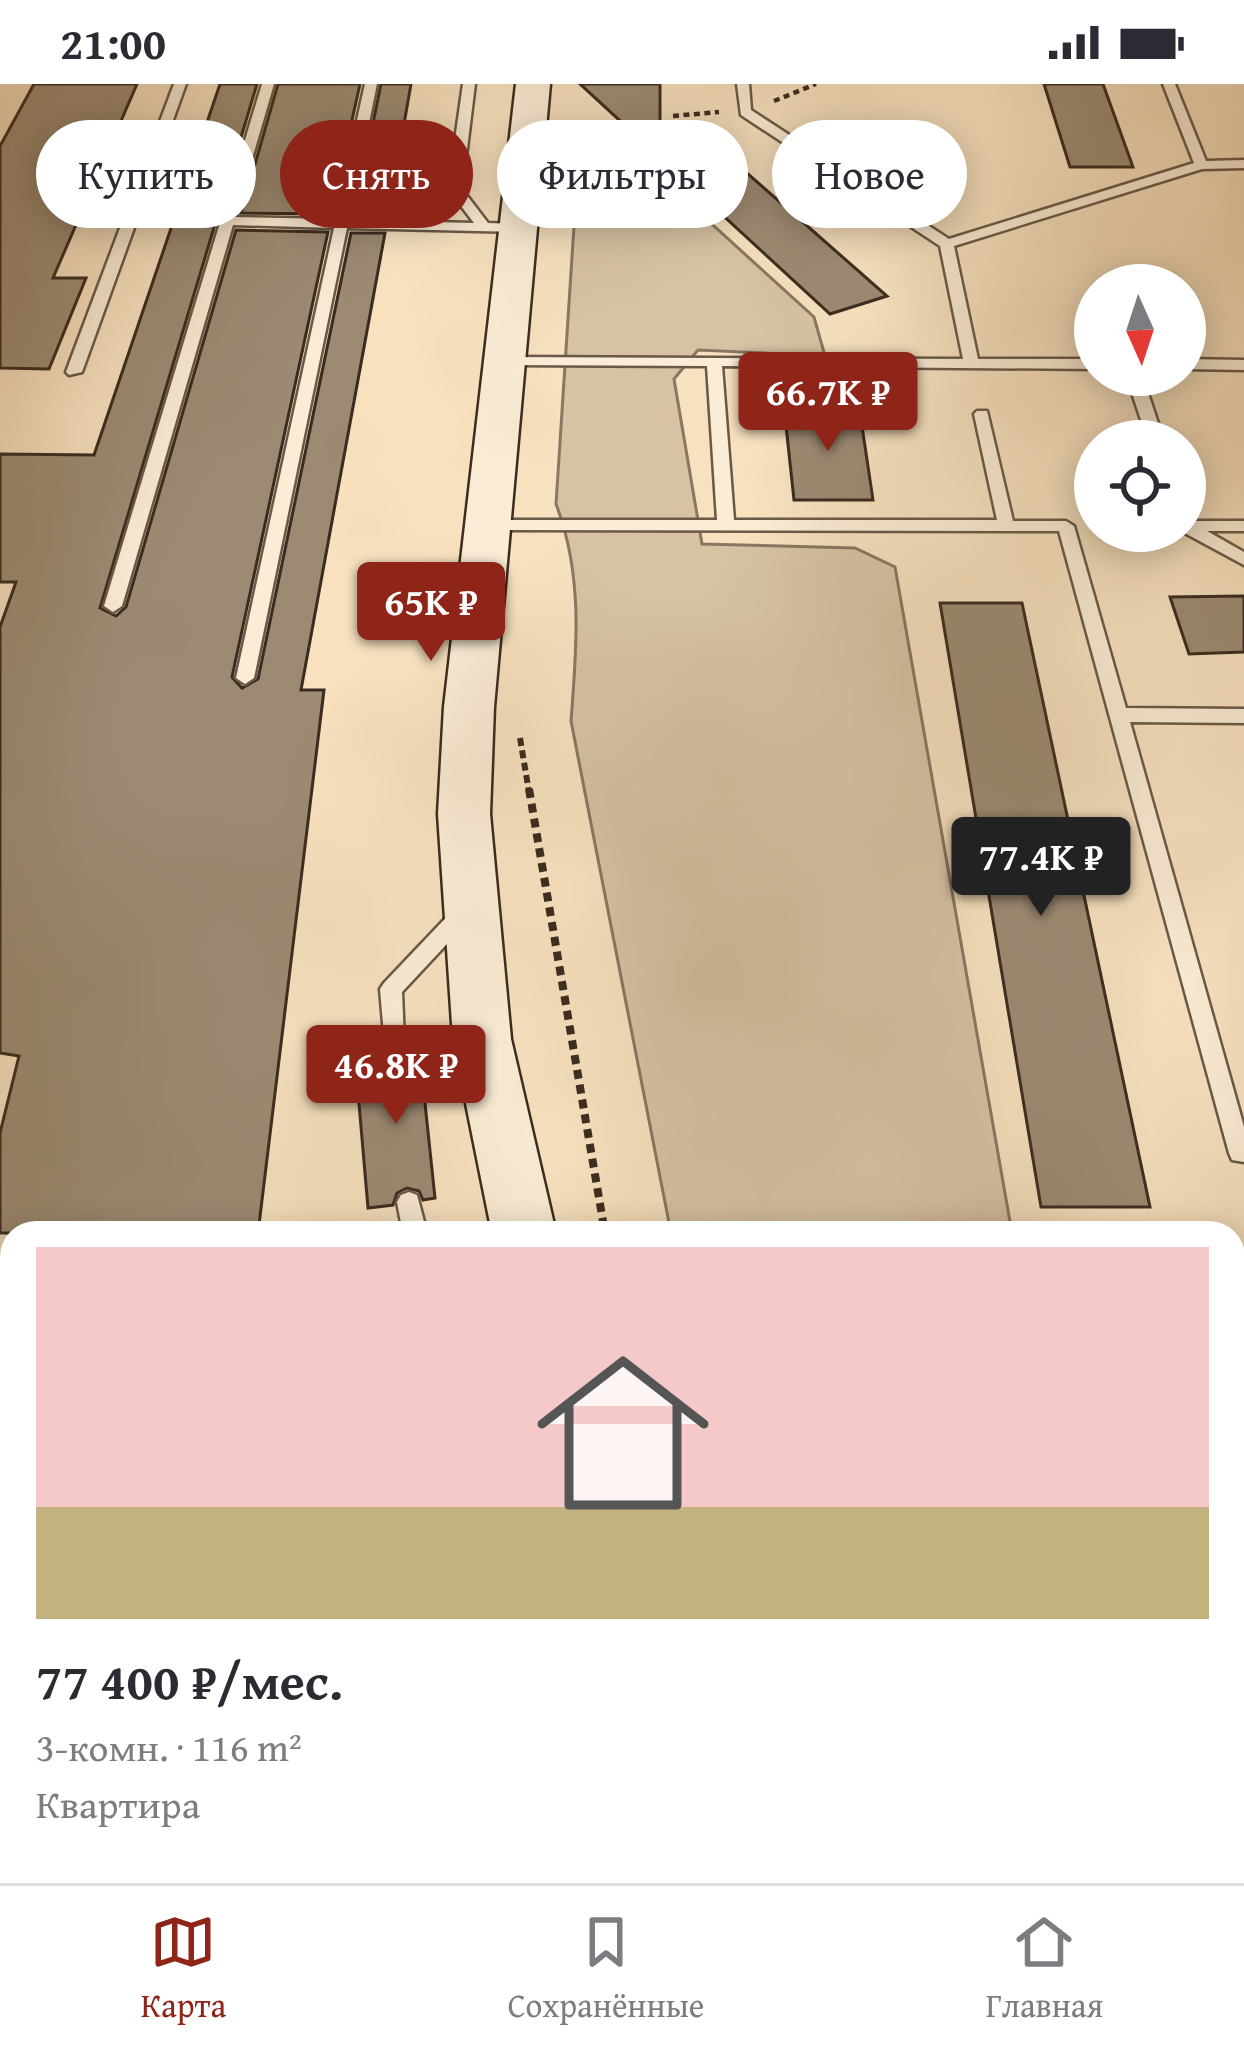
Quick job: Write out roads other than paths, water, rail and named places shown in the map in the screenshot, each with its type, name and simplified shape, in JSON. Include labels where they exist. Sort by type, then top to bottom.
[{"type":"street","points":[[501,228],[505,360],[465,763],[469,906],[488,1078],[521,1221]]},
{"type":"lane","points":[[74,372],[180,84]]},
{"type":"lane","points":[[256,123],[268,84]]},
{"type":"lane","points":[[364,120],[371,84]]},
{"type":"lane","points":[[469,84],[455,189],[497,225]]},
{"type":"lane","points":[[743,84],[746,112],[946,244],[971,363]]},
{"type":"lane","points":[[1168,84],[1201,164]]},
{"type":"lane","points":[[946,244],[1201,164],[1244,164]]},
{"type":"lane","points":[[113,606],[224,228]]},
{"type":"lane","points":[[245,678],[342,228]]},
{"type":"lane","points":[[505,360],[1074,364]]},
{"type":"lane","points":[[714,362],[726,525]]},
{"type":"lane","points":[[1206,364],[1244,365]]},
{"type":"lane","points":[[982,413],[1006,526]]},
{"type":"lane","points":[[488,525],[1066,526],[1240,1153]]},
{"type":"lane","points":[[1206,526],[1244,526]]},
{"type":"lane","points":[[1206,538],[1244,560]]},
{"type":"lane","points":[[1119,715],[1244,716]]},
{"type":"lane","points":[[393,1040],[391,989],[469,906]]},
{"type":"lane","points":[[409,1202],[413,1221]]}]
